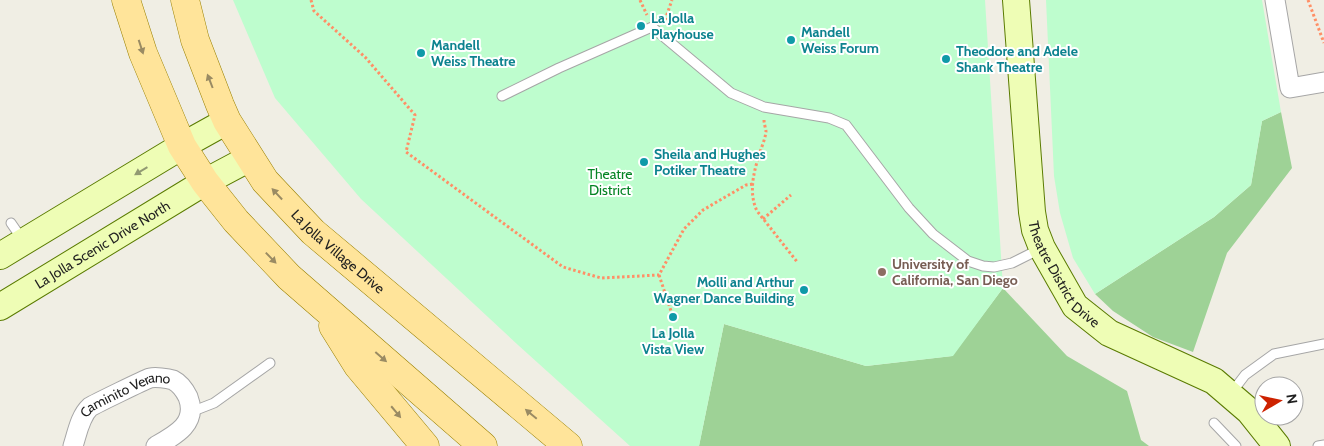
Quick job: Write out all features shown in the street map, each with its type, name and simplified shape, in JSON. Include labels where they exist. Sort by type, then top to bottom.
[{"type":"main road","points":[[126,0],[143,53],[182,146],[205,182],[236,221],[317,302],[483,446]]},
{"type":"main road","name":"La Jolla Village Drive","points":[[185,0],[195,40],[227,121],[265,181],[313,232],[568,446]]},
{"type":"main road","points":[[317,302],[358,366],[425,446]]},
{"type":"street","name":"Theatre District Drive","points":[[1016,0],[1032,212],[1035,230],[1042,248],[1075,306],[1109,333],[1214,381],[1249,411],[1277,446]]},
{"type":"street","points":[[1275,0],[1290,88],[1324,82]]},
{"type":"street","points":[[0,256],[17,232],[227,121]]},
{"type":"street","name":"La Jolla Scenic Drive North","points":[[0,307],[205,182],[250,158]]},
{"type":"street","name":"Caminito Verano","points":[[73,446],[79,426],[90,408],[150,378],[173,380],[183,389],[187,396],[191,412]]},
{"type":"street","points":[[156,446],[170,438],[185,425],[189,421],[191,412]]},
{"type":"lane","points":[[502,96],[559,68],[652,27],[732,93],[764,107],[828,118],[846,125],[909,208],[932,234],[968,261],[994,267],[1012,263],[1042,248]]},
{"type":"lane","points":[[1230,394],[1245,375],[1274,354],[1324,344]]},
{"type":"lane","points":[[191,412],[214,403],[270,363]]},
{"type":"lane","points":[[1214,423],[1236,446]]},
{"type":"lane","points":[[1318,446],[1324,445]]},
{"type":"path","points":[[311,0],[314,12],[365,57],[415,114],[406,152],[563,267],[601,278],[659,275]]},
{"type":"path","points":[[652,27],[665,20],[672,0]]},
{"type":"path","points":[[1308,0],[1324,43]]},
{"type":"path","points":[[764,107],[763,115],[766,134],[757,160],[752,184],[752,201],[798,263]]},
{"type":"path","points":[[673,317],[659,275],[684,228],[710,206],[746,185],[752,184]]},
{"type":"path","points":[[764,219],[791,195]]},
{"type":"green space","name":"Theatre District","points":[[233,0],[985,0],[1003,288],[953,356],[866,366],[724,324],[699,446],[630,446],[361,199],[275,98]]},
{"type":"green space","points":[[1046,0],[1262,0],[1281,112],[1262,121],[1251,185],[1214,217],[1095,294],[1073,258],[1060,213],[1054,176]]},
{"type":"green space","points":[[1281,112],[1292,168],[1227,253],[1193,352],[1153,337],[1113,311],[1095,294],[1214,217],[1251,185],[1262,121]]},
{"type":"green space","points":[[1003,288],[1067,356],[1127,391],[1141,440],[1149,446],[699,446],[724,324],[866,366],[952,356]]},
{"type":"place","name":"La Jolla Playhouse","points":[[641,26]]},
{"type":"place","name":"Mandell Weiss Forum","points":[[791,40]]},
{"type":"place","name":"Mandell Weiss Theatre","points":[[421,53]]},
{"type":"place","name":"Theodore and Adele Shank Theatre","points":[[946,59]]},
{"type":"place","name":"Sheila and Hughes Potiker Theatre","points":[[644,162]]},
{"type":"place","name":"University of California, San Diego","points":[[882,272]]},
{"type":"place","name":"Molli and Arthur Wagner Dance Building","points":[[804,290]]},
{"type":"place","name":"La Jolla Vista View","points":[[673,317]]}]
